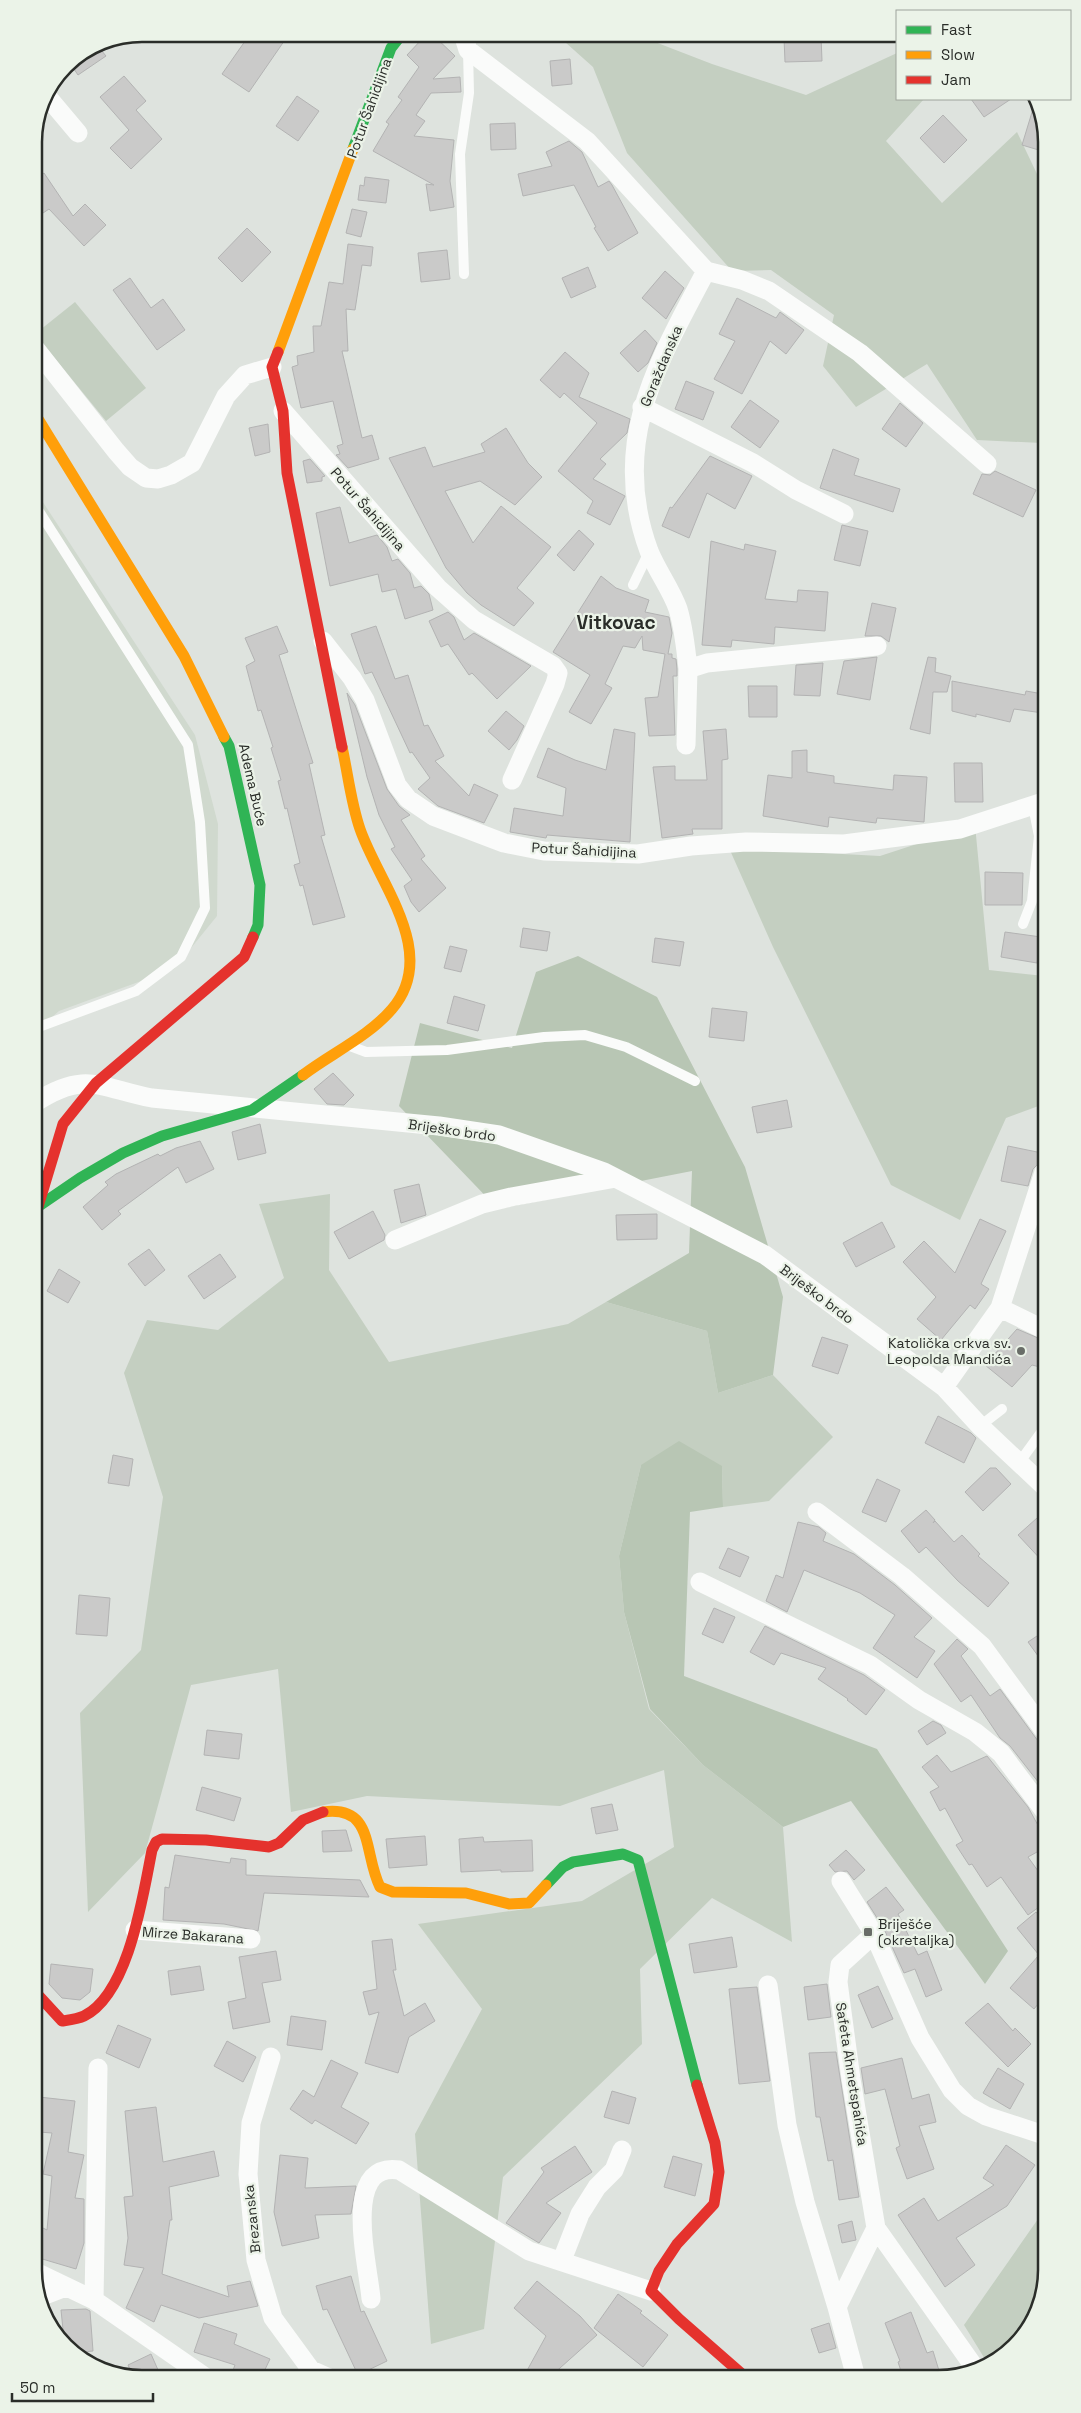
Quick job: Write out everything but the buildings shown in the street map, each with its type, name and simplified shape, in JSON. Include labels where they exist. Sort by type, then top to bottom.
[{"type":"street","name":"Potur Šahidijina","points":[[42,1205],[86,1173],[152,1139],[254,1109],[327,1058],[350,1046],[382,1020],[398,1001],[408,980],[410,958],[406,932],[366,848],[359,827],[318,634],[287,473],[283,411],[272,367],[391,48],[395,43]]},
{"type":"street","points":[[466,43],[587,140],[706,271],[742,280],[769,291],[860,353],[987,464]]},
{"type":"street","points":[[51,101],[78,133]]},
{"type":"street","name":"Goraždanska","points":[[686,745],[688,669],[683,628],[677,607],[650,551],[636,504],[633,482],[633,459],[642,407],[668,342],[706,271]]},
{"type":"street","points":[[43,359],[116,451],[130,467],[146,478],[171,475],[192,462],[226,396],[245,375],[272,367]]},
{"type":"street","points":[[642,407],[753,463],[796,490],[844,514]]},
{"type":"street","name":"Potur Šahidijina","points":[[283,411],[438,588],[474,620],[553,666],[558,673],[555,684],[512,780]]},
{"type":"street","name":"Adema Buće","points":[[43,427],[184,656],[230,746],[260,885],[258,925],[244,957],[96,1083]]},
{"type":"street","name":"Potur Šahidijina","points":[[318,634],[352,678],[365,700],[397,785],[408,799],[433,816],[504,843],[544,851],[638,854],[691,846],[746,842],[844,844],[960,829],[1038,804]]},
{"type":"street","points":[[688,669],[708,663],[877,646]]},
{"type":"street","points":[[43,1098],[56,1089],[77,1083],[96,1083]]},
{"type":"street","points":[[43,1193],[63,1124],[96,1083]]},
{"type":"street","name":"Briješko brdo","points":[[96,1083],[120,1092],[152,1098],[439,1126],[499,1135],[616,1178],[765,1255],[944,1387],[980,1426],[1038,1481]]},
{"type":"street","points":[[395,1240],[482,1204],[616,1178]]},
{"type":"street","points":[[944,1387],[1000,1308],[1038,1191]]},
{"type":"street","points":[[1000,1308],[1038,1327]]},
{"type":"street","points":[[817,1512],[902,1576],[982,1646],[1038,1722]]},
{"type":"street","points":[[700,1582],[870,1665],[919,1700],[975,1732],[1001,1753],[1038,1802]]},
{"type":"street","name":"Mirze Bakarana","points":[[42,1999],[62,2021],[80,2020],[95,2010],[110,1993],[135,1930],[152,1850],[156,1842],[162,1839],[206,1840],[269,1847],[279,1843],[303,1820],[316,1813],[331,1811],[353,1815],[360,1823],[375,1877],[380,1887],[392,1892],[466,1893],[509,1904],[529,1903],[563,1867],[573,1862],[623,1854],[631,1855],[638,1860],[686,2049],[715,2143],[719,2172],[714,2204],[677,2244],[659,2270],[651,2291]]},
{"type":"street","points":[[842,1881],[874,1934],[920,2038],[952,2090],[968,2106],[986,2116],[1038,2133]]},
{"type":"street","name":"Mirze Bakarana","points":[[135,1930],[251,1939]]},
{"type":"street","name":"Safeta Ahmetspahića","points":[[874,1934],[840,1965],[838,1982],[876,2228],[972,2364]]},
{"type":"street","points":[[768,1985],[787,2125],[804,2202],[837,2306],[854,2370]]},
{"type":"street","name":"Brezanska","points":[[270,2057],[251,2123],[248,2174],[256,2260],[273,2318],[306,2370]]},
{"type":"street","points":[[94,2300],[98,2068]]},
{"type":"street","points":[[562,2260],[580,2214],[597,2188],[614,2170],[622,2150]]},
{"type":"street","points":[[371,2299],[369,2269],[362,2240],[362,2208],[366,2186],[374,2176],[391,2169],[399,2170],[529,2252],[562,2260],[620,2282],[651,2291],[679,2319],[737,2370]]},
{"type":"street","points":[[837,2306],[876,2228]]},
{"type":"street","points":[[42,2275],[94,2300],[196,2370]]},
{"type":"street","points":[[46,2295],[66,2287]]},
{"type":"lane","points":[[464,274],[460,154],[469,93],[465,43]]},
{"type":"lane","points":[[43,517],[188,745],[200,822],[205,908],[181,957],[136,991],[43,1026]]},
{"type":"lane","points":[[633,585],[650,551]]},
{"type":"lane","points":[[1023,924],[1032,901],[1038,845]]},
{"type":"lane","points":[[350,1046],[366,1052],[447,1050],[544,1036],[585,1035],[626,1047],[695,1081]]},
{"type":"lane","points":[[980,1426],[1002,1409]]},
{"type":"lane","points":[[1019,1463],[1038,1437]]},
{"type":"shaded area","points":[[43,502],[195,735],[218,824],[217,916],[174,969],[59,1011],[43,1025]]},
{"type":"green space","points":[[566,43],[658,43],[712,64],[806,95],[896,53],[896,100],[923,100],[886,141],[942,203],[1017,132],[1038,174],[1038,443],[977,440],[927,364],[856,407],[823,366],[834,315],[771,270],[732,271],[627,153],[593,67]]},
{"type":"green space","points":[[75,302],[146,388],[106,421],[43,344],[43,328]]},
{"type":"green space","points":[[975,825],[989,970],[1038,975],[1038,1106],[1006,1118],[960,1220],[891,1185],[773,947],[729,848],[880,856]]},
{"type":"green space","points":[[578,956],[657,997],[745,1167],[783,1297],[773,1375],[718,1393],[707,1331],[606,1302],[689,1253],[692,1171],[498,1209],[399,1106],[420,1023],[512,1048],[536,972]]},
{"type":"green space","points":[[330,1194],[329,1270],[389,1362],[568,1324],[606,1302],[707,1331],[718,1393],[773,1375],[833,1437],[769,1501],[723,1507],[722,1466],[641,1465],[619,1556],[624,1612],[649,1709],[703,1765],[783,1827],[792,1942],[712,1898],[640,1969],[642,2044],[503,2177],[484,2329],[431,2344],[415,2134],[482,2009],[418,1924],[582,1901],[674,1847],[664,1770],[560,1806],[367,1796],[291,1812],[278,1669],[191,1685],[145,1853],[88,1912],[80,1713],[141,1650],[163,1497],[124,1373],[147,1320],[218,1330],[284,1278],[259,1204]]},
{"type":"green space","points":[[679,1441],[722,1466],[723,1507],[690,1512],[684,1676],[877,1749],[1008,1951],[985,1984],[851,1801],[783,1827],[703,1765],[650,1709],[624,1612],[619,1556],[641,1465]]},
{"type":"green space","points":[[1038,2219],[1037,2290],[1028,2315],[1018,2332],[1000,2350],[985,2359],[964,2325]]},
{"type":"traffic: fast","points":[[353,149],[391,48],[395,43]]},
{"type":"traffic: fast","points":[[224,737],[229,746],[260,885],[258,925],[253,937]]},
{"type":"traffic: fast","points":[[42,1204],[80,1178],[123,1153],[162,1136],[252,1110],[303,1075]]},
{"type":"traffic: fast","points":[[546,1885],[563,1867],[573,1862],[623,1854],[638,1860],[697,2085]]},
{"type":"traffic: slow","points":[[278,352],[353,149]]},
{"type":"traffic: slow","points":[[43,427],[184,656],[224,737]]},
{"type":"traffic: slow","points":[[303,1075],[372,1028],[392,1009],[405,987],[410,965],[408,942],[401,919],[360,829],[342,747]]},
{"type":"traffic: slow","points":[[323,1812],[340,1812],[351,1816],[359,1824],[365,1834],[380,1887],[393,1892],[466,1893],[509,1904],[529,1903],[546,1885]]},
{"type":"traffic: jam","points":[[278,352],[272,367],[283,411],[287,473],[342,747]]},
{"type":"traffic: jam","points":[[43,1192],[63,1124],[96,1083],[244,957],[253,937]]},
{"type":"traffic: jam","points":[[42,1999],[62,2021],[76,2019],[84,2016],[99,2004],[112,1987],[123,1966],[132,1942],[152,1850],[156,1842],[162,1839],[206,1840],[269,1847],[279,1843],[303,1820],[323,1812]]},
{"type":"traffic: jam","points":[[697,2085],[715,2143],[719,2172],[714,2204],[677,2244],[659,2271],[651,2291],[679,2319],[737,2370]]},
{"type":"place","name":"Katolička crkva sv. Leopolda Mandića","points":[[1021,1351]]},
{"type":"place","name":"Briješće (okretaljka)","points":[[868,1932]]},
{"type":"district","name":"Vitkovac","points":[[616,622]]}]
